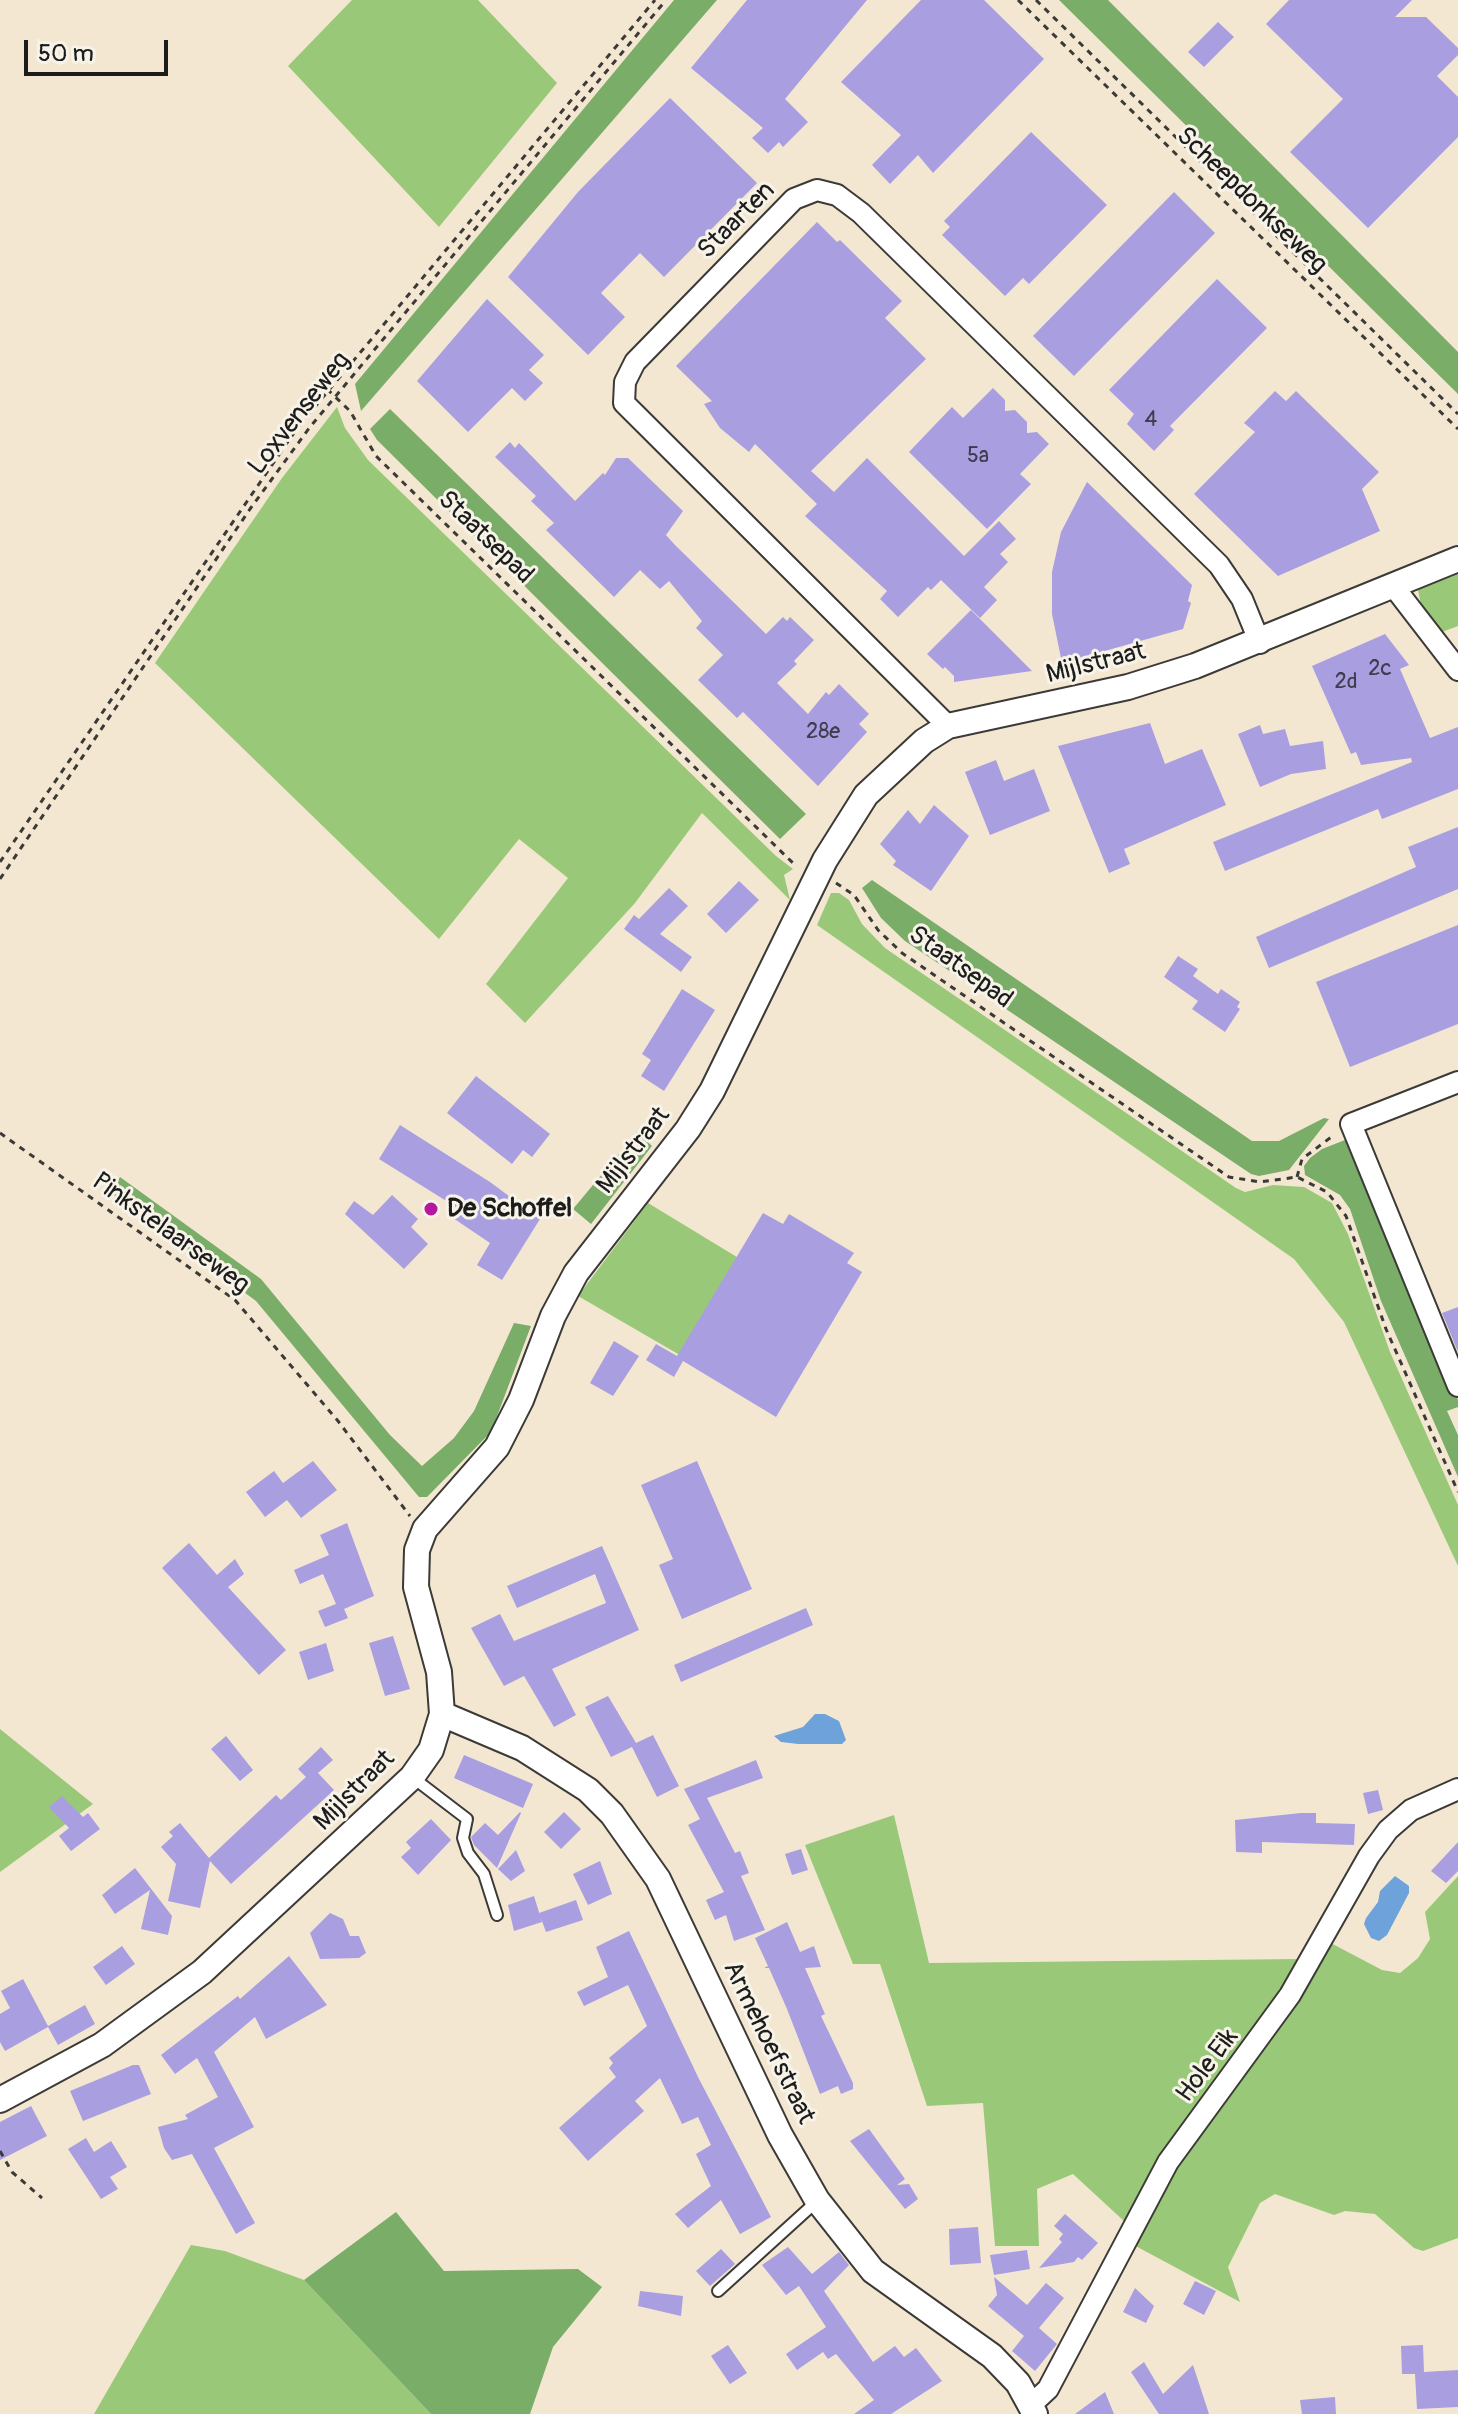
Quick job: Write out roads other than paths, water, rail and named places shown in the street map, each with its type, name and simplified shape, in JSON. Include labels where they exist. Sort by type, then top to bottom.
[{"type":"street","name":"Staarten","points":[[948,726],[641,424],[624,403],[625,382],[635,362],[794,199],[817,190],[837,195],[861,213],[1219,565],[1242,599],[1260,643]]},
{"type":"street","name":"Mijlstraat","points":[[0,2100],[102,2045],[202,1972],[412,1777],[431,1750],[442,1714],[439,1672],[416,1587],[417,1550],[425,1529],[497,1447],[521,1400],[553,1316],[576,1273],[688,1129],[712,1091],[818,877],[848,820],[866,795],[924,741],[948,726],[1128,687],[1260,643],[1458,559]]},
{"type":"street","points":[[1394,587],[1458,670]]},
{"type":"street","points":[[1458,1082],[1351,1124],[1458,1386]]},
{"type":"street","name":"Armehoefstraat","points":[[442,1714],[522,1748],[558,1770],[588,1790],[631,1838],[658,1879],[780,2135],[817,2200],[873,2271],[992,2356],[1018,2383],[1034,2409]]},
{"type":"street","name":"Hole Eik","points":[[1034,2409],[1048,2389],[1168,2162],[1290,1995],[1369,1856],[1388,1830],[1411,1810],[1458,1789]]},
{"type":"lane","points":[[412,1777],[467,1819],[463,1838],[468,1853],[484,1874],[497,1915]]},
{"type":"lane","points":[[718,2291],[817,2200]]},
{"type":"water","points":[[815,1714],[825,1714],[839,1721],[846,1740],[842,1744],[798,1744],[781,1742],[774,1736],[803,1727]]},
{"type":"water","points":[[1395,1876],[1409,1886],[1409,1893],[1387,1935],[1379,1941],[1371,1938],[1364,1924],[1378,1902],[1380,1891]]},
{"type":"place","name":"De Schoffel","points":[[431,1209]]}]
